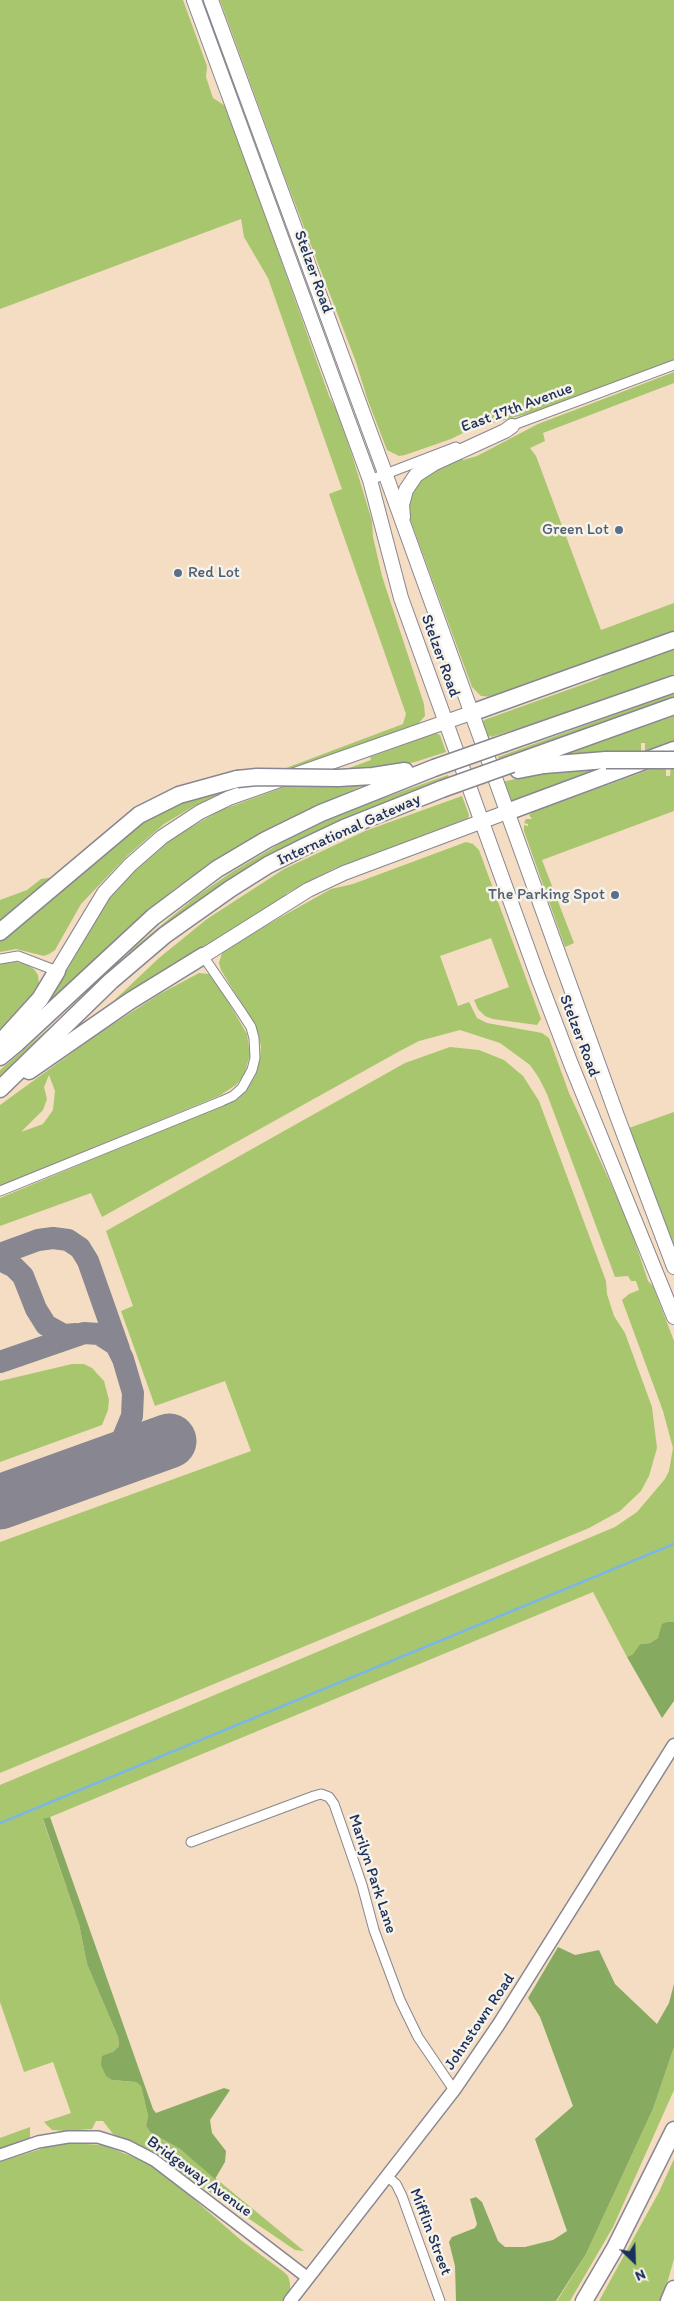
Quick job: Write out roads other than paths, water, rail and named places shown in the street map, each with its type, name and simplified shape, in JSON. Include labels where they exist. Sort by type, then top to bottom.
[{"type":"highway","points":[[471,713],[674,640]]},
{"type":"highway","name":"International Gateway","points":[[0,1057],[153,917],[217,869],[266,840],[321,812],[434,768],[674,684]]},
{"type":"highway","points":[[514,767],[674,706]]},
{"type":"highway","points":[[507,812],[674,750]]},
{"type":"highway","points":[[514,767],[606,760],[674,760]]},
{"type":"highway","name":"International Gateway","points":[[0,1090],[111,981],[165,936],[210,903],[268,865],[344,828],[442,789],[479,776],[514,767]]},
{"type":"highway","points":[[0,932],[139,815],[179,795],[237,779],[257,777],[338,778],[373,776],[434,768]]},
{"type":"highway","points":[[0,1090],[130,1001],[203,956]]},
{"type":"highway","points":[[0,1044],[40,999],[57,971]]},
{"type":"highway","points":[[584,2301],[615,2248],[674,2130]]},
{"type":"highway","points":[[669,2301],[674,2289]]},
{"type":"main road","name":"Stelzer Road","points":[[194,0],[370,480],[401,598],[445,721],[571,1064],[674,1317]]},
{"type":"main road","name":"Stelzer Road","points":[[211,0],[674,1268]]},
{"type":"main road","points":[[404,528],[402,505],[406,490],[416,475],[433,464],[512,426]]},
{"type":"main road","points":[[57,971],[104,893],[130,865],[162,837],[200,812],[228,798],[471,713]]},
{"type":"main road","points":[[203,956],[308,890],[344,873],[507,812]]},
{"type":"main road","name":"Johnstown Road","points":[[290,2301],[454,2090],[503,2018],[674,1745]]},
{"type":"street","name":"East 17th Avenue","points":[[370,480],[674,365]]},
{"type":"street","points":[[0,959],[14,956],[23,957],[57,971]]},
{"type":"street","points":[[0,1191],[222,1101],[233,1096],[242,1088],[254,1064],[254,1038],[251,1027],[203,956]]},
{"type":"street","name":"Marilyn Park Lane","points":[[191,1842],[314,1796],[321,1794],[329,1797],[334,1804],[362,1885],[374,1930],[400,2000],[418,2037],[454,2090]]},
{"type":"street","name":"Bridgeway Avenue","points":[[0,2155],[38,2142],[68,2137],[98,2136],[127,2146],[154,2160],[308,2278]]},
{"type":"street","name":"Mifflin Street","points":[[387,2176],[396,2184],[402,2196],[440,2301]]},
{"type":"waterway","points":[[0,1823],[674,1544]]},
{"type":"place","name":"Green Lot","points":[[619,530]]},
{"type":"place","name":"Red Lot","points":[[178,573]]},
{"type":"place","name":"The Parking Spot","points":[[615,895]]}]
